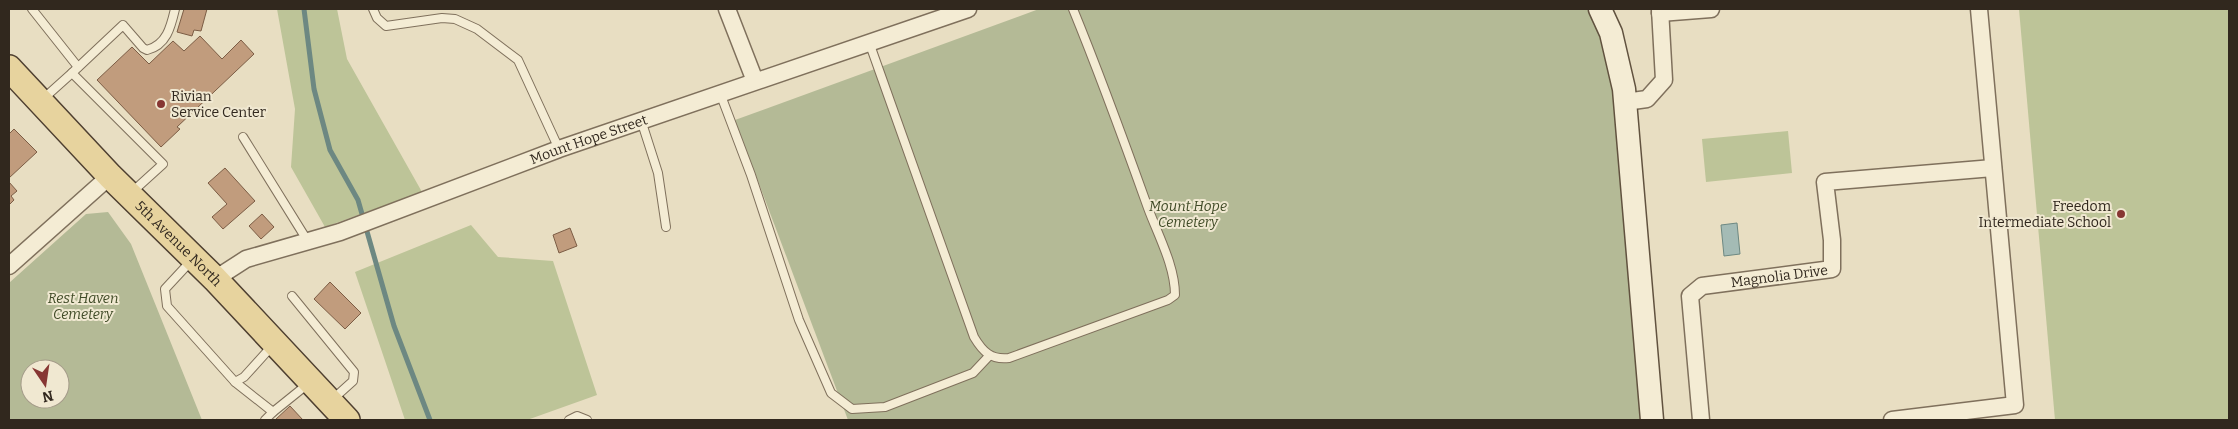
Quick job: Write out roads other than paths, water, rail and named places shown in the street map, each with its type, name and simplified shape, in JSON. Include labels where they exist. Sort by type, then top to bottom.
[{"type":"main road","name":"5th Avenue North","points":[[9,68],[110,176],[215,279],[347,420]]},
{"type":"street","points":[[728,9],[754,81]]},
{"type":"street","name":"Mount Hope Street","points":[[215,279],[246,259],[340,232],[559,149],[968,9]]},
{"type":"street","points":[[1600,9],[1611,34],[1626,102],[1652,420]]},
{"type":"street","points":[[1626,102],[1647,100],[1664,80],[1660,11],[1711,9]]},
{"type":"street","points":[[1892,420],[2016,405],[1979,9]]},
{"type":"street","name":"Magnolia Drive","points":[[1701,420],[1690,296],[1702,286],[1832,269],[1832,240],[1825,182],[1993,168]]},
{"type":"street","points":[[9,266],[110,176]]},
{"type":"lane","points":[[32,9],[78,67]]},
{"type":"lane","points":[[41,102],[123,25],[143,48],[147,50],[152,49],[169,34],[175,9]]},
{"type":"lane","points":[[374,9],[377,18],[386,26],[442,18],[455,19],[477,29],[518,60],[559,149]]},
{"type":"lane","points":[[869,42],[974,337],[982,350],[989,356],[998,359],[1009,358],[1168,300],[1175,295],[1175,285],[1166,255],[1105,88],[1073,9]]},
{"type":"lane","points":[[72,73],[163,164],[129,194]]},
{"type":"lane","points":[[720,93],[752,175],[799,320],[831,393],[852,409],[885,407],[973,373],[989,356]]},
{"type":"lane","points":[[641,120],[658,173],[666,227]]},
{"type":"lane","points":[[243,137],[307,240]]},
{"type":"lane","points":[[194,258],[165,289],[167,306],[235,382],[274,412]]},
{"type":"lane","points":[[292,296],[354,372],[353,381],[329,402]]},
{"type":"lane","points":[[235,382],[244,377],[274,343]]},
{"type":"lane","points":[[265,420],[311,382]]},
{"type":"lane","points":[[569,420],[577,416],[587,420]]},
{"type":"water","points":[[1737,223],[1740,254],[1724,256],[1721,225]]},
{"type":"waterway","points":[[304,9],[314,89],[330,150],[358,200],[394,326],[430,420]]},
{"type":"place","name":"Rivian Service Center","points":[[161,104]]},
{"type":"place","name":"Freedom Intermediate School","points":[[2121,214]]},
{"type":"park label","name":"Mount Hope Cemetery","points":[[1188,214]]},
{"type":"park label","name":"Rest Haven Cemetery","points":[[83,306]]}]
